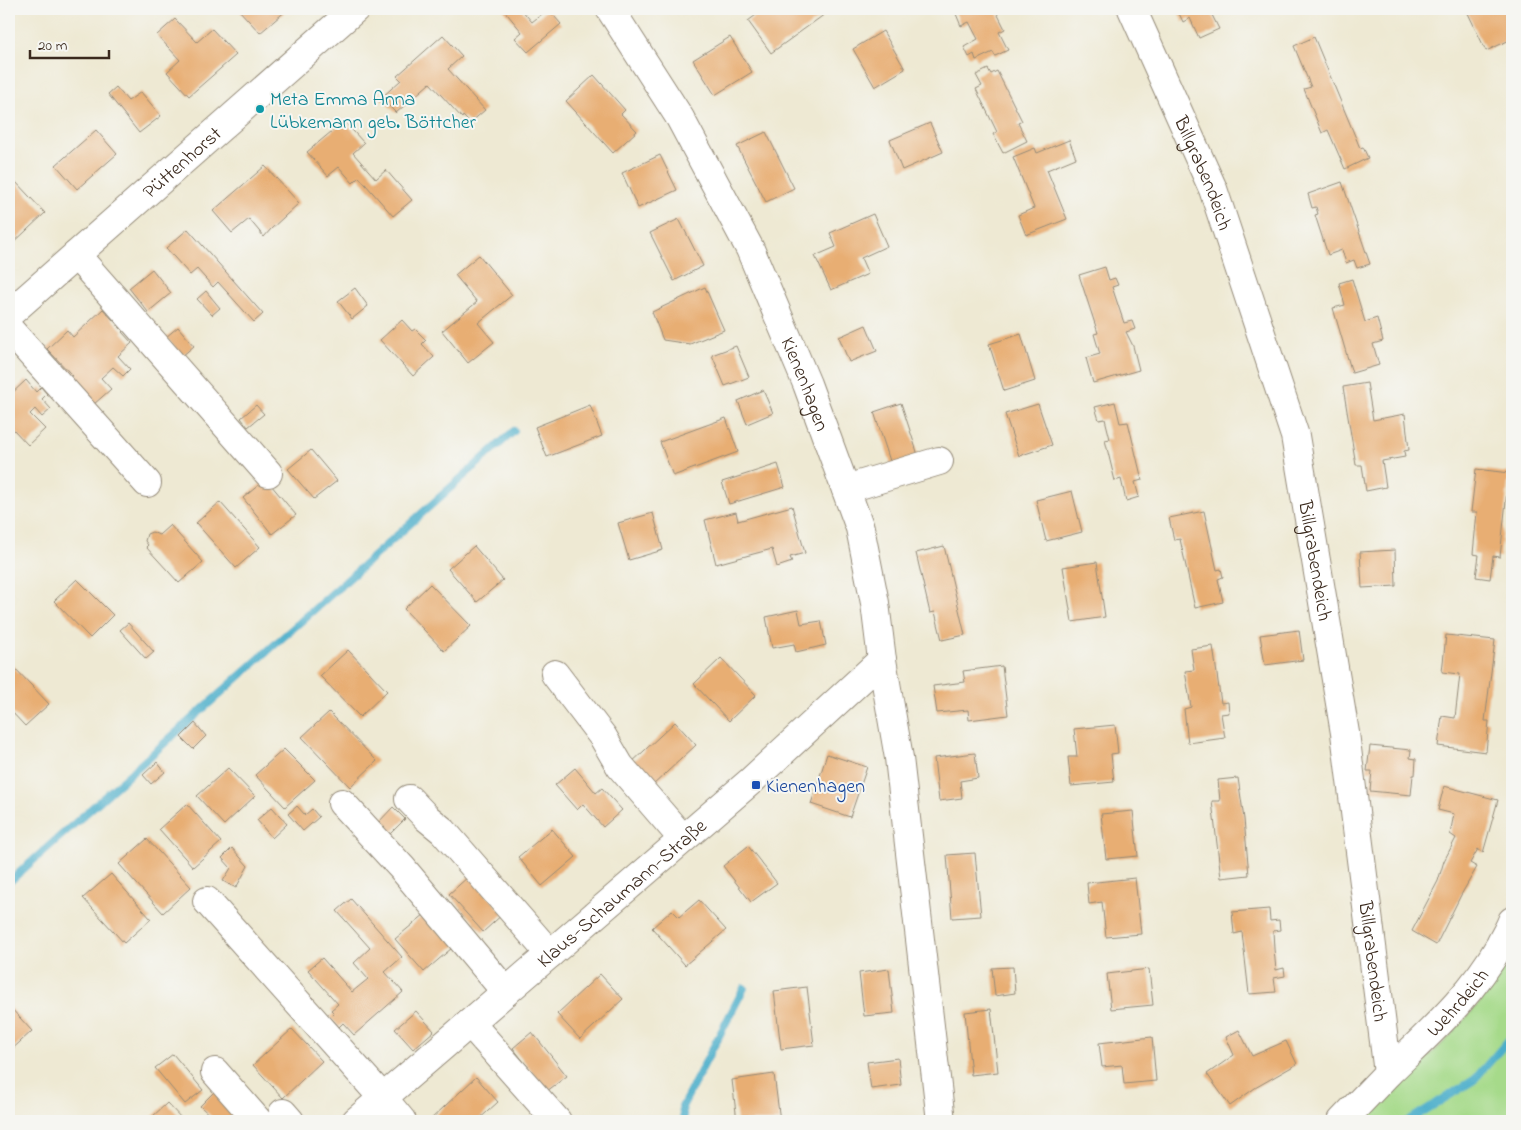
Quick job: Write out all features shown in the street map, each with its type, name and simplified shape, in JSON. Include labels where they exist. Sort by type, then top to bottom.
[{"type":"street","name":"Püttenhorst","points":[[9,314],[354,9]]},
{"type":"street","name":"Kienenhagen","points":[[610,9],[680,118],[750,250],[807,384],[860,528],[876,603],[882,660],[899,758],[941,1121]]},
{"type":"street","name":"Billgrabendeich","points":[[1132,9],[1213,189],[1295,436],[1345,733],[1388,1073]]},
{"type":"street","points":[[76,254],[268,473]]},
{"type":"street","points":[[9,329],[147,483]]},
{"type":"street","points":[[846,489],[939,460]]},
{"type":"street","name":"Klaus-Schaumann-Straße","points":[[356,1121],[752,780],[882,660]]},
{"type":"street","points":[[555,674],[603,737],[620,766],[683,839]]},
{"type":"street","points":[[409,798],[427,818],[443,831],[550,954]]},
{"type":"street","points":[[342,803],[402,868],[506,992]]},
{"type":"street","points":[[207,901],[402,1121]]},
{"type":"street","name":"Wehrdeich","points":[[1388,1073],[1466,995],[1492,959],[1512,921]]},
{"type":"street","points":[[470,1023],[558,1121]]},
{"type":"street","points":[[215,1072],[277,1118]]},
{"type":"street","points":[[1342,1121],[1388,1073]]},
{"type":"green space","points":[[1512,950],[1512,1121],[1360,1121],[1446,1040],[1485,997]]},
{"type":"building","points":[[238,9],[288,9],[260,33]]},
{"type":"building","points":[[503,9],[521,9],[532,22],[548,9],[561,24],[528,52],[515,38],[522,32]]},
{"type":"building","points":[[764,9],[832,9],[771,53],[748,21]]},
{"type":"building","points":[[954,9],[995,9],[1005,29],[999,32],[1008,50],[995,56],[993,52],[976,60],[974,54],[969,57],[964,47],[978,39],[969,22],[961,26]]},
{"type":"building","points":[[1177,9],[1209,9],[1219,29],[1199,38],[1190,18],[1183,22]]},
{"type":"building","points":[[1466,9],[1512,9],[1512,39],[1486,51]]},
{"type":"building","points":[[175,19],[197,42],[212,29],[236,55],[189,96],[167,72],[180,60],[157,35]]},
{"type":"building","points":[[883,31],[905,69],[875,87],[853,49]]},
{"type":"building","points":[[443,35],[462,56],[448,69],[485,110],[470,123],[463,116],[462,118],[430,83],[396,113],[381,98],[401,80],[397,76]]},
{"type":"building","points":[[730,37],[752,72],[715,95],[693,60]]},
{"type":"building","points":[[1314,37],[1360,148],[1363,147],[1368,158],[1345,169],[1328,130],[1322,133],[1304,89],[1311,87],[1294,46]]},
{"type":"building","points":[[988,69],[991,74],[997,71],[1022,121],[1018,123],[1027,141],[1003,153],[993,134],[997,132],[976,89],[982,86],[976,75]]},
{"type":"building","points":[[594,75],[625,110],[621,114],[637,131],[613,153],[566,101]]},
{"type":"building","points":[[116,87],[128,101],[141,92],[161,116],[139,133],[108,94]]},
{"type":"building","points":[[344,121],[364,143],[353,153],[376,179],[386,170],[412,200],[393,216],[359,177],[353,183],[339,167],[328,176],[307,152]]},
{"type":"building","points":[[930,123],[943,152],[902,170],[890,140]]},
{"type":"building","points":[[96,130],[117,154],[77,189],[56,165]]},
{"type":"building","points":[[766,132],[794,188],[766,202],[737,146]]},
{"type":"building","points":[[1069,140],[1076,158],[1047,170],[1067,219],[1026,235],[1018,215],[1034,208],[1013,157],[1035,148],[1037,153]]},
{"type":"building","points":[[660,155],[677,190],[638,208],[622,173]]},
{"type":"building","points":[[265,166],[299,203],[264,237],[249,219],[232,233],[213,211]]},
{"type":"building","points":[[14,180],[45,213],[9,247],[9,185]]},
{"type":"building","points":[[1342,182],[1370,264],[1357,268],[1354,260],[1346,263],[1342,250],[1328,255],[1315,215],[1318,214],[1316,207],[1312,208],[1308,194]]},
{"type":"building","points":[[873,214],[887,246],[861,258],[868,274],[831,290],[815,256],[836,247],[830,233]]},
{"type":"building","points":[[679,219],[703,266],[674,281],[650,233]]},
{"type":"building","points":[[188,229],[263,314],[254,322],[218,282],[213,287],[197,269],[190,275],[166,248]]},
{"type":"building","points":[[479,255],[512,295],[478,323],[494,342],[468,363],[442,331],[477,302],[455,275]]},
{"type":"building","points":[[1105,267],[1109,280],[1115,278],[1118,285],[1112,287],[1124,323],[1132,321],[1135,329],[1126,332],[1133,346],[1139,370],[1093,383],[1086,358],[1100,354],[1094,334],[1098,333],[1079,275]]},
{"type":"building","points":[[152,269],[171,293],[148,312],[129,288]]},
{"type":"building","points":[[1352,279],[1365,322],[1377,318],[1383,341],[1373,344],[1379,365],[1352,373],[1333,308],[1345,305],[1339,283]]},
{"type":"building","points":[[705,287],[724,330],[690,344],[663,340],[652,312]]},
{"type":"building","points":[[355,288],[368,306],[352,319],[338,301]]},
{"type":"building","points":[[206,291],[220,308],[212,315],[197,299]]},
{"type":"building","points":[[103,309],[132,343],[118,356],[130,369],[123,376],[113,367],[101,378],[111,389],[93,405],[69,380],[73,376],[47,349],[67,330],[73,337]]},
{"type":"building","points":[[402,320],[412,331],[415,329],[426,340],[422,344],[434,357],[413,376],[380,340]]},
{"type":"building","points":[[866,325],[877,351],[849,362],[839,337]]},
{"type":"building","points":[[178,327],[194,346],[182,356],[166,337]]},
{"type":"building","points":[[1021,334],[1035,381],[1004,391],[989,344]]},
{"type":"building","points":[[736,346],[749,377],[725,386],[712,355]]},
{"type":"building","points":[[26,380],[36,392],[41,387],[47,394],[42,399],[51,409],[42,417],[35,409],[30,414],[45,429],[28,445],[13,429],[9,433],[9,396]]},
{"type":"building","points":[[1367,383],[1373,420],[1405,414],[1409,450],[1404,451],[1405,457],[1382,461],[1386,487],[1366,491],[1362,465],[1356,465],[1343,387]]},
{"type":"building","points":[[763,390],[773,413],[747,424],[738,401]]},
{"type":"building","points":[[1115,402],[1120,423],[1128,422],[1142,480],[1135,482],[1139,497],[1126,501],[1121,479],[1115,481],[1105,440],[1110,439],[1105,419],[1099,420],[1095,407]]},
{"type":"building","points":[[901,403],[919,458],[892,467],[874,412]]},
{"type":"building","points":[[1038,404],[1052,445],[1019,456],[1005,414]]},
{"type":"building","points":[[256,405],[264,414],[248,427],[241,418]]},
{"type":"building","points":[[590,405],[602,436],[547,457],[535,427]]},
{"type":"building","points":[[726,418],[738,452],[673,476],[660,442]]},
{"type":"building","points":[[311,450],[337,481],[314,499],[288,469]]},
{"type":"building","points":[[778,464],[785,487],[729,504],[722,482]]},
{"type":"building","points":[[1476,469],[1509,473],[1500,557],[1493,556],[1490,579],[1476,577],[1479,555],[1473,554],[1477,512],[1471,512]]},
{"type":"building","points":[[266,479],[296,515],[272,534],[243,498]]},
{"type":"building","points":[[1072,491],[1082,532],[1046,541],[1036,500]]},
{"type":"building","points":[[220,502],[260,547],[236,568],[196,523]]},
{"type":"building","points":[[792,506],[805,553],[790,557],[792,562],[777,567],[772,549],[716,564],[705,520],[736,512],[738,521]]},
{"type":"building","points":[[1204,511],[1217,570],[1221,569],[1223,577],[1218,579],[1223,602],[1195,608],[1180,539],[1174,540],[1169,518]]},
{"type":"building","points":[[653,513],[663,550],[629,560],[618,523]]},
{"type":"building","points":[[170,525],[203,562],[179,583],[146,547],[148,545],[145,541],[147,534],[152,532],[159,535]]},
{"type":"building","points":[[474,546],[503,580],[477,602],[448,569]]},
{"type":"building","points":[[944,546],[965,635],[942,640],[935,612],[930,613],[916,553]]},
{"type":"building","points":[[1395,550],[1396,586],[1362,588],[1360,552]]},
{"type":"building","points":[[1097,562],[1105,617],[1072,622],[1063,567]]},
{"type":"building","points":[[77,579],[113,615],[90,638],[54,601]]},
{"type":"building","points":[[430,584],[471,626],[444,651],[404,609]]},
{"type":"building","points":[[798,610],[801,624],[821,621],[826,645],[796,652],[794,644],[772,648],[766,617]]},
{"type":"building","points":[[128,623],[154,652],[146,659],[120,630]]},
{"type":"building","points":[[1299,630],[1303,660],[1265,665],[1260,635]]},
{"type":"building","points":[[1446,635],[1495,640],[1485,721],[1489,721],[1486,752],[1438,746],[1442,716],[1455,718],[1460,674],[1442,672]]},
{"type":"building","points":[[1213,646],[1221,703],[1228,702],[1229,713],[1221,714],[1225,738],[1188,743],[1184,709],[1191,707],[1185,671],[1194,670],[1191,649]]},
{"type":"building","points":[[348,650],[387,691],[360,717],[320,676]]},
{"type":"building","points":[[721,658],[756,695],[729,721],[694,684]]},
{"type":"building","points":[[13,666],[49,704],[25,726],[9,709],[9,670]]},
{"type":"building","points":[[1002,666],[1008,715],[969,720],[968,710],[937,713],[933,686],[965,682],[963,671]]},
{"type":"building","points":[[329,712],[377,761],[350,787],[302,737]]},
{"type":"building","points":[[675,722],[696,745],[651,787],[630,764]]},
{"type":"building","points":[[195,723],[206,736],[193,749],[181,737]]},
{"type":"building","points":[[1115,725],[1118,753],[1111,754],[1114,782],[1071,786],[1068,757],[1077,757],[1074,729]]},
{"type":"building","points":[[1370,746],[1411,750],[1410,758],[1416,759],[1411,795],[1370,791],[1372,771],[1367,771]]},
{"type":"building","points":[[284,749],[315,780],[285,807],[255,775]]},
{"type":"building","points":[[975,753],[978,778],[960,781],[962,798],[939,801],[934,758]]},
{"type":"building","points":[[827,754],[867,767],[850,817],[811,804]]},
{"type":"building","points":[[157,762],[165,772],[151,784],[143,775]]},
{"type":"building","points":[[228,768],[255,796],[224,825],[197,796]]},
{"type":"building","points":[[575,768],[596,793],[602,788],[622,810],[603,827],[583,804],[577,810],[555,785]]},
{"type":"building","points":[[1238,778],[1249,875],[1221,878],[1212,801],[1220,801],[1218,780]]},
{"type":"building","points":[[1444,786],[1498,800],[1483,853],[1478,849],[1470,863],[1477,867],[1436,945],[1412,931],[1438,881],[1444,861],[1456,838],[1450,834],[1454,814],[1438,810]]},
{"type":"building","points":[[187,804],[221,842],[193,867],[159,829]]},
{"type":"building","points":[[297,806],[305,815],[312,809],[319,817],[303,831],[288,814]]},
{"type":"building","points":[[272,807],[287,824],[272,838],[257,820]]},
{"type":"building","points":[[393,807],[405,819],[388,836],[377,824]]},
{"type":"building","points":[[1133,811],[1138,856],[1106,859],[1101,814]]},
{"type":"building","points":[[552,829],[576,857],[542,886],[518,857]]},
{"type":"building","points":[[147,839],[191,887],[163,913],[119,864]]},
{"type":"building","points":[[748,846],[777,883],[751,902],[723,866]]},
{"type":"building","points":[[232,848],[248,866],[236,888],[223,881],[231,868],[222,858]]},
{"type":"building","points":[[975,853],[981,916],[952,918],[947,855]]},
{"type":"building","points":[[111,874],[151,919],[124,943],[83,898]]},
{"type":"building","points":[[469,876],[504,913],[483,932],[449,894]]},
{"type":"building","points":[[1135,878],[1141,934],[1106,937],[1102,902],[1089,904],[1087,883]]},
{"type":"building","points":[[351,899],[402,957],[385,972],[403,992],[354,1035],[343,1023],[339,1027],[330,1017],[334,1013],[331,1010],[338,1004],[308,970],[322,958],[352,992],[368,979],[354,963],[370,948],[337,911]]},
{"type":"building","points":[[699,900],[726,930],[685,965],[652,928],[672,910],[679,917]]},
{"type":"building","points":[[431,909],[459,942],[424,972],[395,939]]},
{"type":"building","points":[[1269,909],[1270,921],[1279,920],[1280,930],[1273,931],[1276,970],[1284,968],[1285,976],[1274,978],[1276,992],[1249,994],[1242,932],[1234,934],[1232,912]]},
{"type":"building","points":[[1013,967],[1015,993],[995,996],[992,968]]},
{"type":"building","points":[[889,969],[894,1013],[864,1016],[859,973]]},
{"type":"building","points":[[1149,969],[1153,1005],[1111,1009],[1107,974]]},
{"type":"building","points":[[600,974],[623,999],[580,1039],[557,1014]]},
{"type":"building","points":[[807,987],[814,1045],[781,1049],[774,991]]},
{"type":"building","points":[[9,1006],[32,1031],[9,1052]]},
{"type":"building","points":[[991,1009],[998,1072],[971,1075],[965,1012]]},
{"type":"building","points":[[416,1011],[434,1031],[413,1049],[395,1029]]},
{"type":"building","points":[[292,1029],[322,1061],[283,1098],[253,1065]]},
{"type":"building","points":[[1239,1030],[1252,1056],[1286,1041],[1297,1064],[1255,1088],[1230,1106],[1207,1074],[1234,1055],[1226,1037]]},
{"type":"building","points":[[532,1032],[567,1076],[547,1091],[513,1048]]},
{"type":"building","points":[[1152,1037],[1156,1081],[1124,1084],[1122,1065],[1102,1067],[1099,1043]]},
{"type":"building","points":[[173,1054],[203,1090],[185,1104],[155,1068]]},
{"type":"building","points":[[898,1058],[901,1085],[871,1089],[867,1062]]},
{"type":"building","points":[[774,1074],[780,1121],[737,1121],[732,1080]]},
{"type":"building","points":[[476,1077],[498,1102],[477,1121],[429,1121]]},
{"type":"building","points":[[220,1086],[255,1121],[216,1121],[200,1106]]},
{"type":"building","points":[[167,1103],[184,1121],[154,1121],[151,1118]]},
{"type":"waterway","points":[[9,882],[514,431]]},
{"type":"waterway","points":[[684,1121],[682,1107],[744,988]]},
{"type":"waterway","points":[[1408,1121],[1474,1080],[1512,1036]]},
{"type":"place","name":"Meta Emma Anna Lübkemann geb. Böttcher","points":[[260,109]]},
{"type":"place","name":"Kienenhagen","points":[[756,785]]}]
